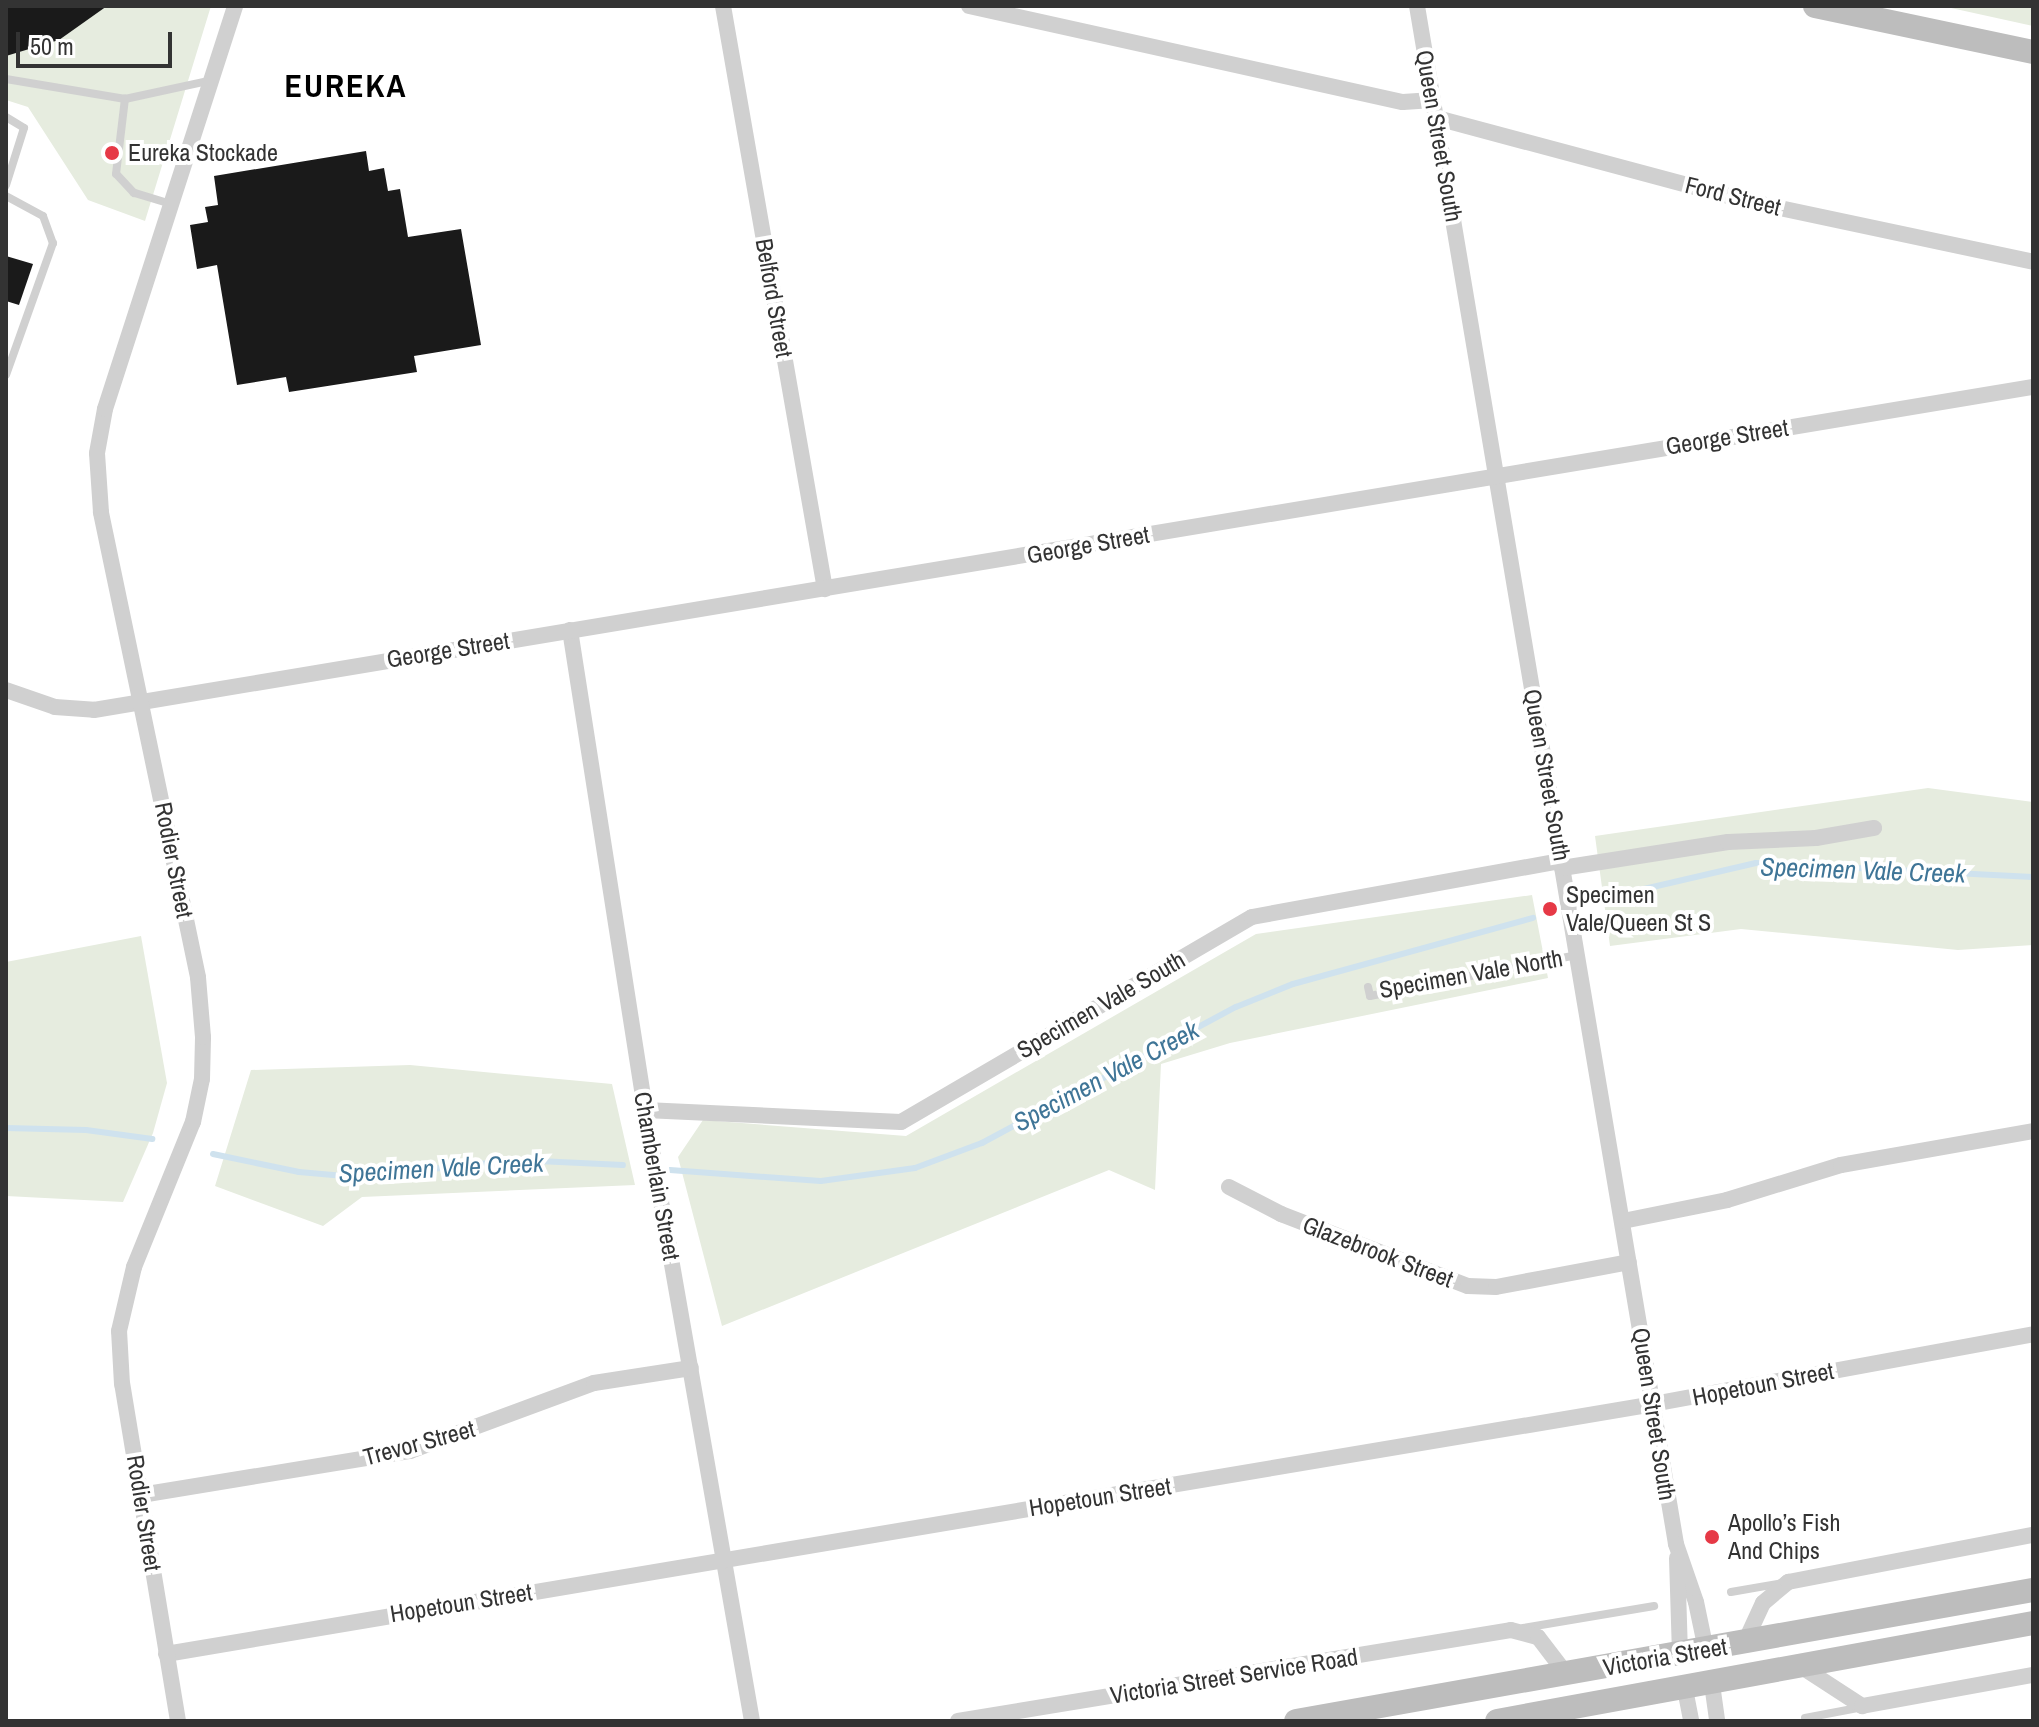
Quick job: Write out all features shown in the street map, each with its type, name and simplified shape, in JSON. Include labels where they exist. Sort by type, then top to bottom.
[{"type":"main road","points":[[1815,6],[2033,54]]},
{"type":"main road","name":"Victoria Street","points":[[1296,1721],[2033,1590]]},
{"type":"main road","name":"Victoria Street","points":[[1497,1721],[2033,1623]]},
{"type":"main road","points":[[1706,1650],[1712,1684]]},
{"type":"main road","name":"Queen Street South","points":[[1680,1654],[1685,1689]]},
{"type":"street","name":"Rodier Street","points":[[178,1721],[120,1366],[120,1318],[134,1267],[193,1122],[204,1059],[198,977],[101,512],[97,453],[105,409],[235,6]]},
{"type":"street","name":"Belford Street","points":[[723,6],[825,589]]},
{"type":"street","points":[[969,6],[1403,102],[1433,100]]},
{"type":"street","name":"Queen Street South","points":[[1417,6],[1676,1544],[1680,1654]]},
{"type":"street","name":"Ford Street","points":[[1437,118],[1464,121],[1747,201],[2033,262]]},
{"type":"street","name":"George Street","points":[[6,690],[73,710],[142,701],[2033,387]]},
{"type":"street","name":"Chamberlain Street","points":[[570,630],[645,1110],[752,1721]]},
{"type":"street","name":"Specimen Vale South","points":[[645,1110],[901,1122],[1252,917],[1562,864],[1728,842],[1816,838],[1874,828]]},
{"type":"street","points":[[1623,1221],[1727,1200],[1841,1165],[2033,1131]]},
{"type":"street","name":"Glazebrook Street","points":[[1229,1187],[1281,1214],[1468,1286],[1496,1287],[1629,1262]]},
{"type":"street","name":"Hopetoun Street","points":[[166,1654],[1653,1404],[2033,1334]]},
{"type":"street","name":"Trevor Street","points":[[141,1495],[410,1451],[594,1383],[691,1368]]},
{"type":"street","points":[[1745,1642],[1763,1603],[1788,1582],[2033,1535]]},
{"type":"street","name":"Queen Street South","points":[[1676,1544],[1696,1602],[1706,1650]]},
{"type":"street","points":[[1511,1630],[1538,1637],[1567,1675]]},
{"type":"street","name":"Victoria Street Service Road","points":[[958,1721],[1511,1630]]},
{"type":"street","points":[[1802,1667],[1849,1701],[1872,1706],[2033,1675]]},
{"type":"street","points":[[1712,1684],[1717,1721]]},
{"type":"street","points":[[1685,1689],[1691,1721]]},
{"type":"lane","points":[[6,79],[125,99],[212,80]]},
{"type":"lane","points":[[125,99],[116,174],[134,193],[171,204]]},
{"type":"lane","points":[[6,117],[24,128],[6,185]]},
{"type":"lane","points":[[6,196],[40,213],[53,238],[6,375]]},
{"type":"lane","name":"Specimen Vale North","points":[[1368,987],[1370,996],[1577,955]]},
{"type":"lane","points":[[1731,1592],[1788,1582]]},
{"type":"lane","name":"Victoria Street Service Road","points":[[1511,1630],[1654,1606]]},
{"type":"lane","points":[[1805,1718],[1872,1706]]},
{"type":"shaded area","name":"Eureka Stockade","points":[[6,6],[211,6],[145,221],[88,200],[28,107],[6,100]]},
{"type":"shaded area","points":[[1942,6],[2033,6],[2033,26]]},
{"type":"shaded area","points":[[1928,788],[2033,802],[2033,945],[1958,950],[1741,929],[1610,946],[1595,836]]},
{"type":"shaded area","points":[[1532,895],[1548,978],[1230,1043],[1161,1064],[1155,1190],[1109,1170],[722,1326],[678,1157],[703,1120],[906,1136],[1256,934]]},
{"type":"shaded area","points":[[141,936],[167,1083],[153,1133],[123,1202],[6,1196],[6,962]]},
{"type":"shaded area","points":[[410,1065],[612,1084],[635,1185],[362,1197],[323,1226],[215,1186],[251,1070]]},
{"type":"building","points":[[6,6],[107,6],[59,40],[6,56]]},
{"type":"building","points":[[366,151],[369,171],[384,168],[388,191],[400,189],[408,237],[461,229],[481,345],[414,356],[417,372],[289,392],[286,377],[237,385],[217,265],[197,269],[190,225],[208,222],[205,207],[218,205],[214,176]]},
{"type":"building","points":[[6,256],[33,264],[19,305],[6,301]]},
{"type":"waterway","name":"Specimen Vale Creek","points":[[1601,899],[1756,863],[2033,877]]},
{"type":"waterway","name":"Specimen Vale Creek","points":[[670,1170],[821,1181],[915,1168],[982,1143],[1236,1007],[1293,984],[1533,918]]},
{"type":"waterway","name":"Specimen Vale Creek","points":[[6,1128],[86,1130],[152,1139]]},
{"type":"waterway","name":"Specimen Vale Creek","points":[[213,1154],[299,1172],[356,1177],[517,1160],[623,1165]]},
{"type":"place","name":"Eureka Stockade","points":[[112,153]]},
{"type":"place","name":"Specimen Vale/Queen St S","points":[[1550,909]]},
{"type":"place","name":"Apollo’s Fish And Chips","points":[[1712,1537]]},
{"type":"district","name":"EUREKA","points":[[346,86]]}]
